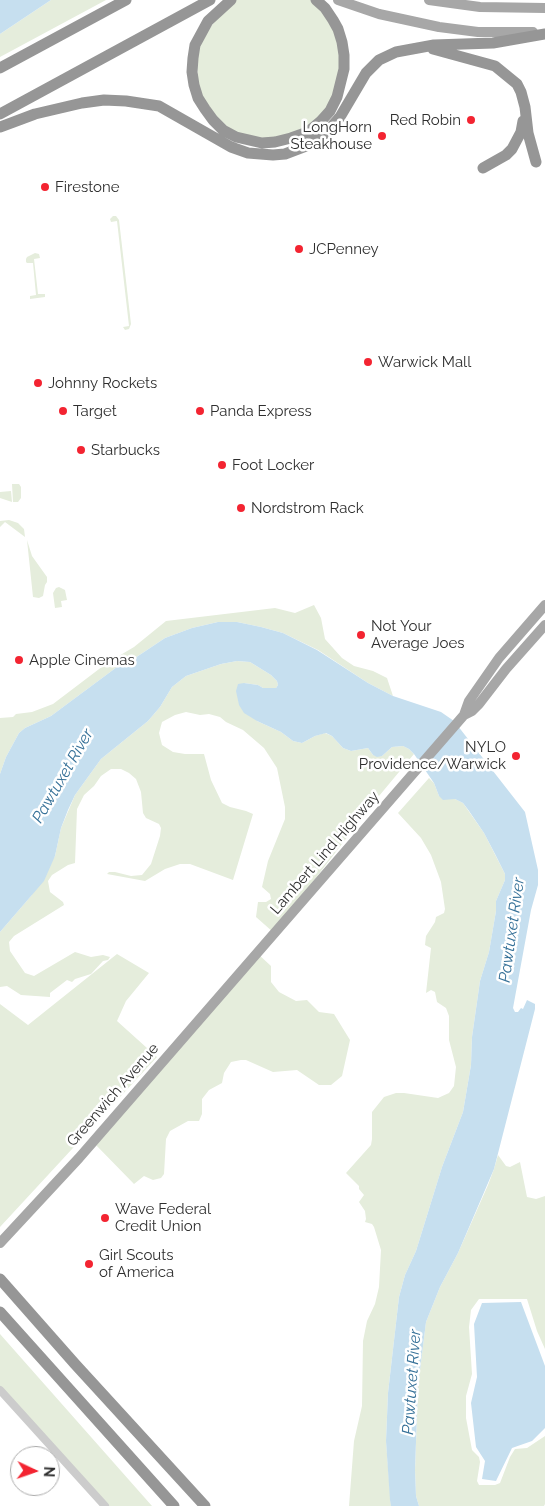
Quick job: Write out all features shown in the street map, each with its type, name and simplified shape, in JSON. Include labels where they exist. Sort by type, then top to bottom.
[{"type":"highway","points":[[0,68],[126,0]]},
{"type":"highway","points":[[0,114],[210,0]]},
{"type":"highway","points":[[231,0],[208,21],[195,45],[192,65],[194,85],[198,98],[205,109],[224,130],[236,137],[262,143],[275,142],[308,132],[321,122],[330,111],[337,97],[344,69],[342,42],[333,20],[325,8],[316,0]]},
{"type":"highway","points":[[0,128],[35,114],[82,103],[104,100],[126,101],[159,106],[231,146],[248,152],[273,155],[285,154],[306,146],[325,134],[340,117],[366,73],[379,60],[396,52],[434,45],[493,44],[545,33]]},
{"type":"highway","points":[[422,46],[495,66],[517,84],[526,107],[528,133],[536,162]]},
{"type":"highway","points":[[483,168],[506,155],[512,148],[521,132],[526,107]]},
{"type":"highway","points":[[0,1279],[205,1506]]},
{"type":"highway","points":[[0,1312],[174,1506]]},
{"type":"main road","points":[[338,0],[380,14],[439,26],[478,32],[545,33]]},
{"type":"main road","points":[[429,0],[480,7],[545,8]]},
{"type":"main road","name":"Lambert Lind Highway","points":[[247,965],[455,726],[464,715],[469,701],[500,658],[545,605]]},
{"type":"main road","name":"Lambert Lind Highway","points":[[464,715],[472,711],[479,704],[506,669],[545,625]]},
{"type":"main road","name":"Greenwich Avenue","points":[[0,1243],[79,1158],[247,965]]},
{"type":"street","points":[[0,1390],[105,1506]]},
{"type":"green space","points":[[51,0],[106,0],[0,57],[0,34]]},
{"type":"green space","points":[[232,0],[317,0],[333,21],[345,61],[332,110],[290,139],[240,139],[199,99],[196,45]]},
{"type":"green space","points":[[116,216],[119,220],[131,324],[129,329],[125,330],[123,327],[129,326],[117,221],[111,222],[110,219]]},
{"type":"green space","points":[[35,253],[39,254],[40,258],[34,259],[38,294],[45,294],[45,297],[30,299],[30,296],[36,295],[33,263],[27,263],[26,259]]},
{"type":"green space","points":[[12,484],[19,484],[21,487],[21,498],[18,502],[13,502]]},
{"type":"green space","points":[[11,491],[12,502],[0,498],[0,492]]},
{"type":"green space","points":[[9,520],[18,523],[24,529],[25,537],[5,522],[0,527],[0,521]]},
{"type":"green space","points":[[27,540],[32,556],[47,577],[43,596],[39,598],[33,597]]},
{"type":"green space","points":[[59,587],[65,590],[67,600],[61,601],[62,607],[55,608],[53,593]]},
{"type":"green space","points":[[314,605],[321,618],[325,639],[342,658],[354,666],[373,671],[387,678],[393,696],[368,683],[318,650],[283,633],[237,622],[218,622],[192,628],[165,638],[135,658],[121,664],[51,716],[25,728],[19,733],[6,757],[0,774],[0,718],[32,712],[53,704],[107,663],[134,647],[166,621],[275,608],[295,613]]},
{"type":"green space","points":[[237,661],[250,662],[277,681],[278,685],[276,688],[263,688],[258,685],[244,683],[257,721],[281,732],[293,741],[302,743],[325,733],[332,736],[343,748],[351,751],[368,748],[373,755],[382,756],[392,747],[403,746],[414,754],[273,932],[256,917],[258,902],[266,902],[271,899],[270,894],[262,887],[268,861],[285,819],[285,807],[277,768],[264,748],[243,730],[220,717],[186,712],[162,722],[159,733],[162,745],[173,752],[204,754],[211,780],[222,803],[253,814],[233,880],[190,864],[180,864],[165,869],[145,881],[107,874],[115,872],[131,876],[142,875],[151,864],[161,828],[159,824],[146,818],[143,813],[141,792],[136,779],[121,769],[111,769],[101,776],[84,795],[77,809],[75,863],[52,875],[48,881],[50,892],[63,902],[64,905],[14,936],[9,942],[10,951],[25,973],[34,976],[75,952],[91,957],[103,955],[110,957],[108,960],[103,961],[91,974],[75,979],[72,982],[67,980],[50,993],[50,997],[21,995],[7,986],[0,987],[0,932],[31,896],[55,856],[61,828],[75,795],[101,759],[148,721],[160,707],[172,687],[186,676],[221,664]]},
{"type":"green space","points":[[429,778],[434,783],[439,796],[455,799],[463,803],[484,833],[505,874],[505,880],[496,901],[489,952],[480,981],[472,1037],[471,1065],[463,1112],[442,1167],[416,1251],[405,1275],[399,1297],[388,1393],[386,1441],[391,1506],[349,1506],[354,1441],[362,1406],[363,1341],[367,1321],[375,1304],[379,1287],[381,1250],[374,1227],[372,1224],[365,1222],[365,1211],[359,1202],[364,1195],[359,1186],[346,1173],[371,1145],[372,1112],[384,1097],[396,1093],[404,1093],[438,1098],[449,1093],[454,1086],[456,1067],[449,1040],[449,1016],[446,1008],[437,1002],[435,992],[431,990],[426,993],[431,948],[425,945],[426,936],[436,917],[444,913],[441,882],[431,855],[421,838],[398,813]]},
{"type":"green space","points":[[257,953],[271,966],[271,982],[279,992],[296,1001],[307,1000],[319,1012],[334,1014],[350,1040],[342,1076],[331,1085],[319,1085],[297,1070],[273,1072],[246,1060],[231,1062],[224,1073],[222,1083],[209,1090],[202,1099],[202,1114],[199,1121],[188,1121],[170,1131],[166,1139],[164,1174],[161,1178],[153,1180],[144,1176],[134,1184],[94,1143]]},
{"type":"green space","points":[[117,954],[149,973],[126,1001],[117,1021],[157,1057],[0,1227],[0,1004],[28,1025]]},
{"type":"green space","points":[[498,1155],[506,1166],[510,1167],[520,1162],[527,1197],[536,1199],[545,1196],[545,1349],[527,1299],[479,1299],[471,1310],[469,1327],[472,1374],[466,1396],[466,1418],[472,1450],[479,1457],[480,1462],[477,1481],[479,1485],[495,1485],[500,1483],[515,1449],[527,1448],[545,1436],[545,1504],[544,1506],[419,1506],[416,1496],[415,1470],[418,1386],[426,1322],[440,1287],[458,1253],[488,1185]]},
{"type":"green space","points":[[0,1334],[152,1506],[104,1506],[60,1457],[60,1446],[50,1446],[0,1390]]},
{"type":"water","points":[[0,0],[51,0],[0,34]]},
{"type":"water","name":"Pawtuxet River","points":[[218,622],[237,622],[283,633],[317,650],[368,683],[393,696],[441,712],[454,721],[525,812],[538,870],[538,885],[531,910],[513,1008],[515,1012],[518,1012],[521,1008],[523,1009],[527,1000],[535,1004],[535,1009],[494,1169],[426,1322],[418,1386],[415,1470],[416,1496],[419,1506],[391,1506],[390,1500],[386,1441],[388,1393],[399,1297],[405,1275],[416,1251],[442,1167],[463,1112],[471,1065],[472,1037],[480,981],[489,952],[496,901],[505,880],[505,874],[495,854],[469,811],[463,803],[455,799],[443,800],[414,754],[403,746],[392,747],[382,756],[377,757],[368,748],[351,751],[343,748],[332,736],[326,733],[302,743],[293,741],[281,732],[257,721],[244,713],[239,705],[236,691],[238,684],[244,683],[258,685],[263,688],[276,688],[278,685],[277,681],[250,662],[237,661],[221,664],[186,676],[172,687],[160,707],[148,721],[101,759],[75,795],[61,828],[55,856],[44,881],[0,932],[0,774],[6,757],[19,733],[25,728],[51,716],[121,664],[135,658],[165,638],[192,628]]},
{"type":"water","points":[[521,1302],[545,1366],[545,1428],[532,1441],[512,1448],[496,1481],[482,1479],[485,1461],[476,1447],[471,1403],[477,1377],[474,1324],[482,1303]]},
{"type":"place","name":"Red Robin","points":[[471,120]]},
{"type":"place","name":"LongHorn Steakhouse","points":[[382,136]]},
{"type":"place","name":"Firestone","points":[[45,187]]},
{"type":"place","name":"JCPenney","points":[[299,249]]},
{"type":"place","name":"Warwick Mall","points":[[368,362]]},
{"type":"place","name":"Johnny Rockets","points":[[38,383]]},
{"type":"place","name":"Target","points":[[63,411]]},
{"type":"place","name":"Panda Express","points":[[200,411]]},
{"type":"place","name":"Starbucks","points":[[81,450]]},
{"type":"place","name":"Foot Locker","points":[[222,465]]},
{"type":"place","name":"Nordstrom Rack","points":[[241,508]]},
{"type":"place","name":"Not Your Average Joes","points":[[361,635]]},
{"type":"place","name":"Apple Cinemas","points":[[19,660]]},
{"type":"place","name":"NYLO Providence/Warwick","points":[[516,756]]},
{"type":"place","name":"Wave Federal Credit Union","points":[[105,1218]]},
{"type":"place","name":"Girl Scouts of America","points":[[89,1264]]}]
